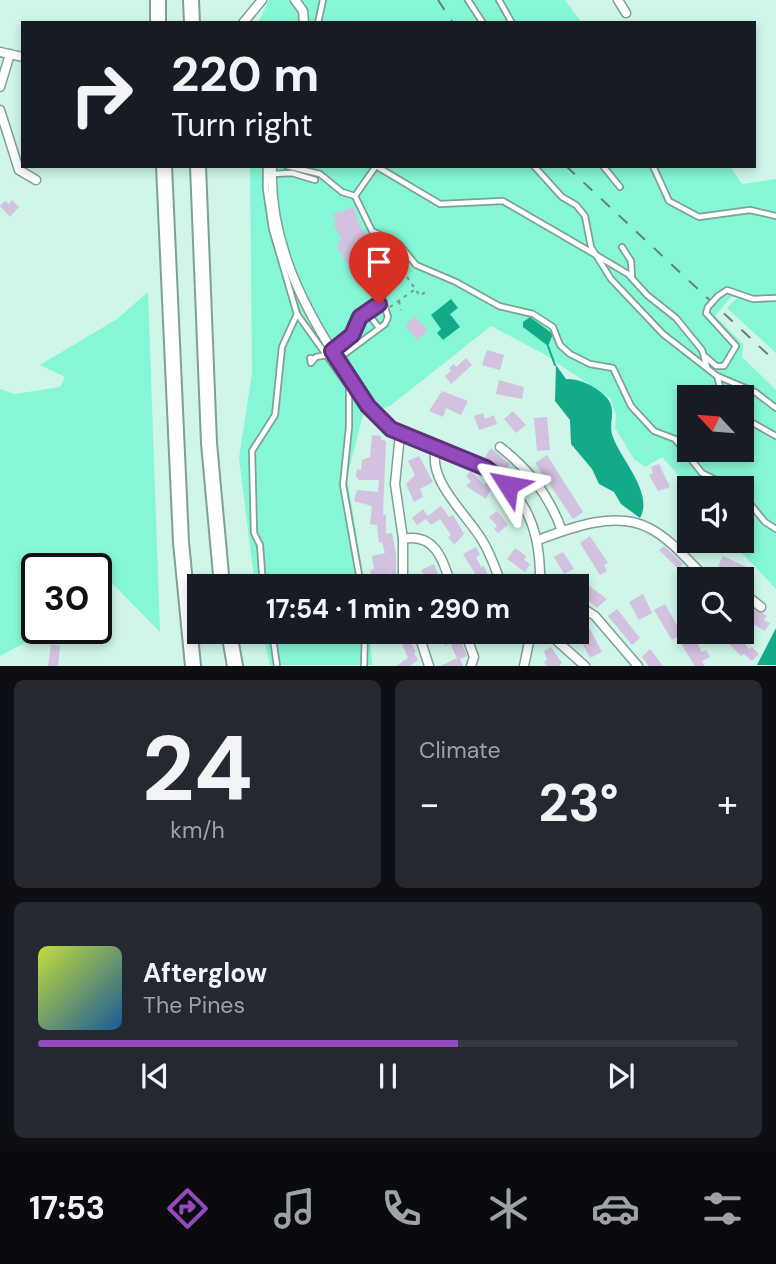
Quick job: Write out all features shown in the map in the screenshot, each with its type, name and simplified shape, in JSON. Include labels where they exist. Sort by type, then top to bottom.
[{"type":"highway","points":[[158,0],[159,21]]},
{"type":"highway","points":[[191,0],[192,21]]},
{"type":"highway","points":[[164,168],[181,542],[193,666]]},
{"type":"highway","points":[[198,168],[210,462],[221,574]]},
{"type":"highway","points":[[231,644],[235,666]]},
{"type":"street","points":[[245,21],[262,0]]},
{"type":"street","points":[[295,0],[303,11],[304,21]]},
{"type":"street","points":[[618,0],[626,13]]},
{"type":"street","points":[[0,52],[21,57]]},
{"type":"street","points":[[0,87],[10,54]]},
{"type":"street","points":[[0,110],[19,170],[36,180]]},
{"type":"street","points":[[273,169],[275,211],[289,267],[304,305],[330,353],[337,359],[368,406],[400,434],[486,468],[508,485],[527,512],[538,540],[539,574]]},
{"type":"street","points":[[400,434],[395,484],[403,539],[403,574]]},
{"type":"street","points":[[500,447],[517,460],[541,488],[562,531]]},
{"type":"street","points":[[436,448],[433,460],[438,474],[483,541],[497,574]]},
{"type":"street","points":[[538,540],[562,531],[608,521],[646,526],[662,536],[694,567]]},
{"type":"street","points":[[403,539],[414,537],[430,544],[442,556],[447,574]]},
{"type":"street","points":[[754,601],[761,607]]},
{"type":"street","points":[[589,612],[638,666]]},
{"type":"street","points":[[422,644],[429,666]]},
{"type":"street","points":[[470,644],[474,657],[471,666]]},
{"type":"street","points":[[524,666],[529,644]]},
{"type":"street","points":[[560,644],[585,666]]},
{"type":"lane","points":[[318,21],[323,0]]},
{"type":"lane","points":[[468,0],[482,21]]},
{"type":"lane","points":[[499,0],[511,21]]},
{"type":"lane","points":[[303,168],[320,174],[341,191],[355,196],[372,231],[399,244],[416,265],[456,282],[499,306],[540,318],[553,327],[560,345],[570,354],[590,364],[613,368],[631,405],[654,431],[675,439],[702,473],[708,476]]},
{"type":"lane","points":[[355,196],[375,168]]},
{"type":"lane","points":[[379,168],[440,204],[503,201],[632,276],[647,295],[682,325],[713,364],[721,366],[732,358],[736,343],[706,313],[722,292],[730,290],[753,299],[776,298]]},
{"type":"lane","points":[[536,168],[562,197],[576,205],[585,216],[591,247],[611,279],[668,339],[717,376],[755,392],[776,408]]},
{"type":"lane","points":[[605,168],[620,187]]},
{"type":"lane","points":[[654,168],[669,201],[699,217],[750,210],[776,216]]},
{"type":"lane","points":[[315,180],[273,169],[266,170],[265,189],[272,229],[297,314],[330,353],[349,387],[349,427],[343,485],[359,574]]},
{"type":"lane","points":[[622,247],[631,261],[632,276]]},
{"type":"lane","points":[[313,359],[330,353],[352,335],[357,321],[367,311],[376,305],[386,309],[388,319],[337,359]]},
{"type":"lane","points":[[367,311],[379,328]]},
{"type":"lane","points":[[262,574],[260,545],[254,533],[252,451],[275,415],[282,347],[297,314]]},
{"type":"lane","points":[[704,353],[707,367]]},
{"type":"lane","points":[[717,376],[720,385]]},
{"type":"lane","points":[[754,424],[776,436]]},
{"type":"lane","points":[[754,509],[765,522],[776,529]]},
{"type":"lane","points":[[274,644],[277,666]]},
{"type":"lane","points":[[363,666],[364,644]]},
{"type":"path","points":[[366,268],[378,283],[376,305]]},
{"type":"path","points":[[407,277],[414,290],[422,296],[428,290]]},
{"type":"path","points":[[386,309],[414,290]]},
{"type":"path","points":[[399,300],[401,310]]},
{"type":"shaded area","points":[[269,0],[565,0],[581,21],[259,21]]},
{"type":"shaded area","points":[[250,168],[731,168],[742,184],[776,179],[776,353],[727,308],[738,297],[731,297],[715,316],[743,344],[742,357],[776,390],[776,589],[742,553],[754,553],[754,476],[679,476],[662,457],[645,467],[634,459],[615,428],[616,416],[611,399],[544,354],[491,326],[390,406],[363,415],[347,477],[363,574],[254,574],[239,458],[252,373]]},
{"type":"shaded area","points":[[148,292],[160,632],[112,585],[112,553],[21,553],[23,644],[0,656],[0,389],[15,394],[60,387],[65,377],[40,365],[117,319]]},
{"type":"shaded area","points":[[451,299],[458,308],[450,314],[460,327],[443,340],[437,333],[441,329],[431,315]]},
{"type":"shaded area","points":[[530,317],[553,334],[548,346],[523,327],[523,322]]},
{"type":"shaded area","points":[[556,365],[566,379],[587,383],[609,401],[613,437],[640,487],[643,498],[640,518],[621,504],[614,492],[599,484],[592,469],[571,444],[570,420],[555,401]]},
{"type":"shaded area","points":[[776,628],[776,665],[757,665]]},
{"type":"shaded area","points":[[265,644],[371,644],[372,665],[270,665]]},
{"type":"building","points":[[12,200],[19,207],[10,217],[0,206],[5,201],[9,204]]},
{"type":"building","points":[[354,207],[360,227],[370,237],[362,253],[377,247],[384,266],[366,272],[370,275],[365,280],[355,277],[340,252],[337,244],[341,239],[333,222],[336,221],[333,214]]},
{"type":"building","points":[[415,316],[428,331],[417,340],[405,325]]},
{"type":"building","points":[[487,350],[504,355],[500,370],[482,365]]},
{"type":"building","points":[[466,358],[472,365],[451,384],[445,376],[451,371],[449,368],[454,364],[456,367]]},
{"type":"building","points":[[499,380],[524,387],[522,399],[496,394]]},
{"type":"building","points":[[442,391],[468,401],[461,415],[446,408],[443,417],[429,411]]},
{"type":"building","points":[[513,411],[526,425],[516,433],[504,419]]},
{"type":"building","points":[[483,413],[485,419],[494,415],[497,424],[479,430],[474,416]]},
{"type":"building","points":[[547,417],[550,450],[537,451],[534,418]]},
{"type":"building","points":[[372,435],[381,436],[381,440],[386,441],[383,515],[386,515],[386,534],[392,533],[396,574],[371,574],[370,570],[374,569],[372,556],[385,553],[382,542],[379,543],[377,525],[370,524],[372,506],[354,501],[357,490],[378,492],[379,480],[359,480],[356,476],[357,469],[361,470],[362,460],[370,457]]},
{"type":"building","points":[[491,448],[510,464],[505,471],[485,457]]},
{"type":"building","points":[[547,455],[583,512],[573,519],[535,463]]},
{"type":"building","points":[[419,456],[433,482],[420,489],[423,497],[414,502],[406,484],[415,475],[408,461]]},
{"type":"building","points":[[659,464],[670,487],[658,491],[649,475],[653,473],[651,467]]},
{"type":"building","points":[[471,471],[484,485],[488,481],[493,485],[486,499],[466,486],[471,481],[466,476]]},
{"type":"building","points":[[519,473],[533,490],[527,495],[513,479]]},
{"type":"building","points":[[441,506],[449,517],[453,515],[464,534],[454,545],[440,519],[431,525],[426,519],[417,525],[412,518],[423,509],[428,516]]},
{"type":"building","points":[[497,511],[508,525],[498,533],[494,529],[497,526],[489,517]]},
{"type":"building","points":[[590,536],[608,563],[604,565],[607,571],[600,575],[580,543]]},
{"type":"building","points":[[664,546],[683,564],[677,568],[659,550]]},
{"type":"building","points":[[476,547],[480,555],[476,557],[488,574],[475,574],[463,554]]},
{"type":"building","points":[[515,548],[526,556],[524,560],[530,564],[525,572],[507,559]]},
{"type":"building","points":[[563,552],[574,569],[564,574],[554,557]]},
{"type":"building","points":[[723,556],[747,567],[720,567],[718,566]]},
{"type":"building","points":[[434,564],[438,574],[424,574],[421,570]]},
{"type":"building","points":[[589,586],[607,599],[597,608],[589,601]]},
{"type":"building","points":[[643,594],[652,613],[639,620],[629,602]]},
{"type":"building","points":[[665,604],[677,625],[677,637],[672,640],[654,610]]},
{"type":"building","points":[[754,608],[767,616],[764,620],[770,623],[765,631],[754,624]]},
{"type":"building","points":[[617,609],[640,638],[632,645],[608,616]]},
{"type":"building","points":[[589,630],[602,652],[590,658],[583,644],[589,644]]},
{"type":"building","points":[[51,644],[60,646],[58,666],[48,666]]},
{"type":"building","points":[[402,644],[412,644],[418,660],[410,666],[396,666],[408,658]]},
{"type":"building","points":[[450,644],[462,644],[467,656],[460,659],[463,666],[441,666],[457,658]]},
{"type":"building","points":[[681,644],[698,644],[702,652],[706,650],[710,657],[702,661],[704,666],[695,666]]},
{"type":"building","points":[[729,644],[745,644],[759,654],[752,661],[744,654],[741,656]]},
{"type":"building","points":[[551,647],[562,663],[559,666],[547,666],[544,662],[547,660],[544,651]]},
{"type":"building","points":[[650,649],[663,666],[649,666],[642,657]]},
{"type":"waterway","points":[[548,346],[555,365]]},
{"type":"railway","points":[[438,0],[452,21]]},
{"type":"railway","points":[[568,168],[776,362]]},
{"type":"route","points":[[379,304],[360,317],[352,335],[332,351],[368,406],[391,429],[486,468],[508,485]]}]
